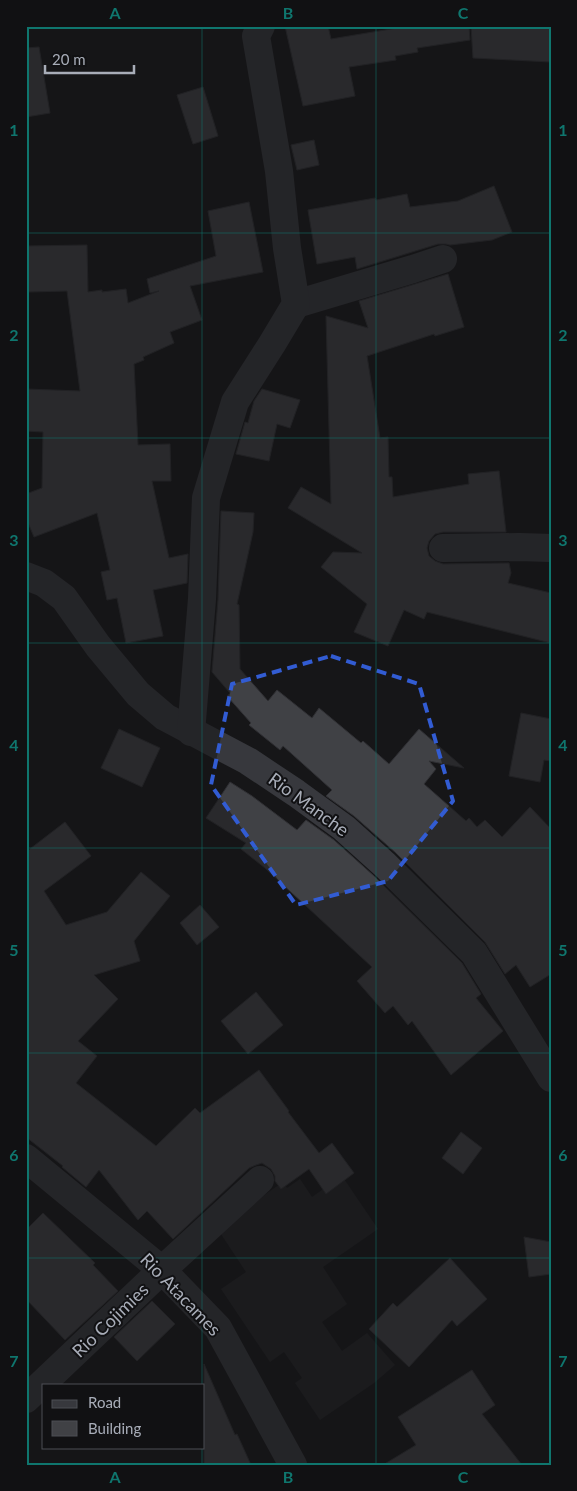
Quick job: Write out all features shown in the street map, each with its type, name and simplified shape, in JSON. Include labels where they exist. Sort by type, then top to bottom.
[{"type":"street","points":[[191,732],[202,599],[206,498],[235,402],[296,304],[287,248],[279,171],[256,36],[261,26]]},
{"type":"street","points":[[296,304],[443,259]]},
{"type":"street","points":[[444,548],[551,548]]},
{"type":"street","name":"Rio Manche","points":[[26,576],[44,583],[64,598],[98,646],[138,694],[166,717],[248,761],[296,793],[344,828],[384,865],[474,953],[551,1078]]},
{"type":"street","name":"Rio Atacames","points":[[26,1158],[162,1270],[218,1328],[293,1465]]},
{"type":"street","name":"Rio Cojimies","points":[[26,1399],[260,1180]]},
{"type":"highlighted area","points":[[331,656],[419,684],[453,801],[388,881],[296,905],[211,785],[232,684]]},
{"type":"shaded area","points":[[342,1176],[378,1229],[323,1267],[347,1304],[322,1322],[342,1351],[367,1333],[395,1365],[374,1383],[320,1420],[295,1383],[302,1378],[284,1352],[270,1362],[221,1289],[246,1272],[217,1228],[283,1182],[287,1188],[300,1179],[312,1197]]},
{"type":"building","points":[[285,26],[328,26],[331,39],[409,26],[469,26],[470,40],[417,48],[418,52],[395,56],[396,60],[349,67],[355,96],[303,106]]},
{"type":"building","points":[[471,26],[551,26],[551,62],[473,58]]},
{"type":"building","points":[[39,47],[50,113],[26,117],[26,48]]},
{"type":"building","points":[[203,87],[218,136],[193,144],[177,95]]},
{"type":"building","points":[[314,140],[319,165],[297,170],[291,145]]},
{"type":"building","points":[[494,186],[512,232],[492,240],[450,245],[438,244],[357,269],[355,257],[317,264],[308,210],[407,194],[410,207],[458,201]]},
{"type":"building","points":[[249,202],[263,272],[190,286],[202,320],[170,332],[174,343],[143,357],[144,360],[134,364],[138,445],[170,444],[171,481],[152,481],[169,558],[188,554],[187,583],[153,590],[163,636],[126,643],[117,598],[107,600],[101,572],[110,570],[97,513],[34,537],[26,518],[26,494],[42,488],[43,432],[26,431],[26,389],[80,391],[67,291],[28,292],[27,246],[87,245],[88,292],[126,289],[128,303],[159,291],[150,293],[147,279],[216,256],[208,211]]},
{"type":"building","points":[[448,274],[464,327],[435,336],[434,334],[367,356],[380,438],[388,437],[389,477],[392,477],[393,497],[469,484],[468,474],[499,471],[506,532],[443,532],[435,534],[429,541],[427,548],[429,556],[443,564],[509,563],[511,573],[508,583],[551,593],[551,643],[427,612],[424,619],[404,610],[388,646],[354,632],[367,604],[321,567],[333,552],[362,553],[288,508],[301,487],[331,504],[326,316],[368,328],[359,301]]},
{"type":"building","points":[[262,389],[300,400],[290,428],[277,424],[269,461],[236,454],[245,422],[248,423],[254,401]]},
{"type":"building","points":[[221,511],[254,513],[253,532],[237,604],[239,605],[240,669],[268,701],[277,690],[312,718],[319,708],[361,743],[363,741],[389,764],[419,729],[464,768],[429,761],[436,769],[424,784],[466,821],[469,818],[477,827],[485,820],[502,837],[530,807],[551,829],[551,974],[530,987],[516,965],[505,974],[485,942],[396,853],[354,816],[326,796],[332,790],[283,746],[280,750],[249,725],[251,723],[227,696],[230,693],[212,672],[218,600]]},
{"type":"building","points":[[521,713],[551,719],[551,761],[544,760],[540,782],[509,776]]},
{"type":"building","points":[[119,729],[160,748],[142,787],[101,768]]},
{"type":"building","points":[[230,782],[297,830],[306,820],[334,840],[374,876],[462,963],[481,994],[476,998],[503,1031],[451,1075],[412,1021],[408,1025],[393,1006],[385,1013],[357,981],[372,967],[265,868],[241,849],[246,843],[206,818]]},
{"type":"building","points":[[65,822],[91,856],[44,891],[66,925],[107,912],[141,872],[170,896],[134,941],[140,961],[94,975],[118,999],[78,1041],[97,1056],[76,1083],[156,1146],[195,1108],[200,1113],[259,1070],[319,1153],[332,1143],[354,1173],[326,1194],[309,1169],[281,1189],[275,1181],[275,1176],[271,1169],[262,1163],[256,1165],[249,1168],[173,1239],[147,1211],[138,1220],[99,1170],[86,1187],[26,1137],[26,852]]},
{"type":"building","points":[[200,905],[219,927],[197,945],[180,923]]},
{"type":"building","points":[[256,992],[283,1025],[248,1054],[221,1021]]},
{"type":"building","points":[[461,1132],[482,1148],[463,1174],[442,1158]]},
{"type":"building","points":[[43,1213],[95,1263],[93,1265],[118,1291],[65,1340],[26,1299],[26,1230]]},
{"type":"building","points":[[524,1237],[551,1242],[551,1274],[529,1277]]},
{"type":"building","points":[[450,1258],[487,1299],[457,1326],[452,1320],[409,1367],[369,1329],[393,1303],[397,1307]]},
{"type":"building","points":[[152,1301],[175,1324],[137,1361],[114,1337]]},
{"type":"building","points":[[204,1364],[235,1435],[237,1434],[251,1465],[204,1465]]},
{"type":"building","points":[[472,1370],[495,1405],[482,1414],[522,1465],[383,1465],[416,1445],[398,1417]]}]
